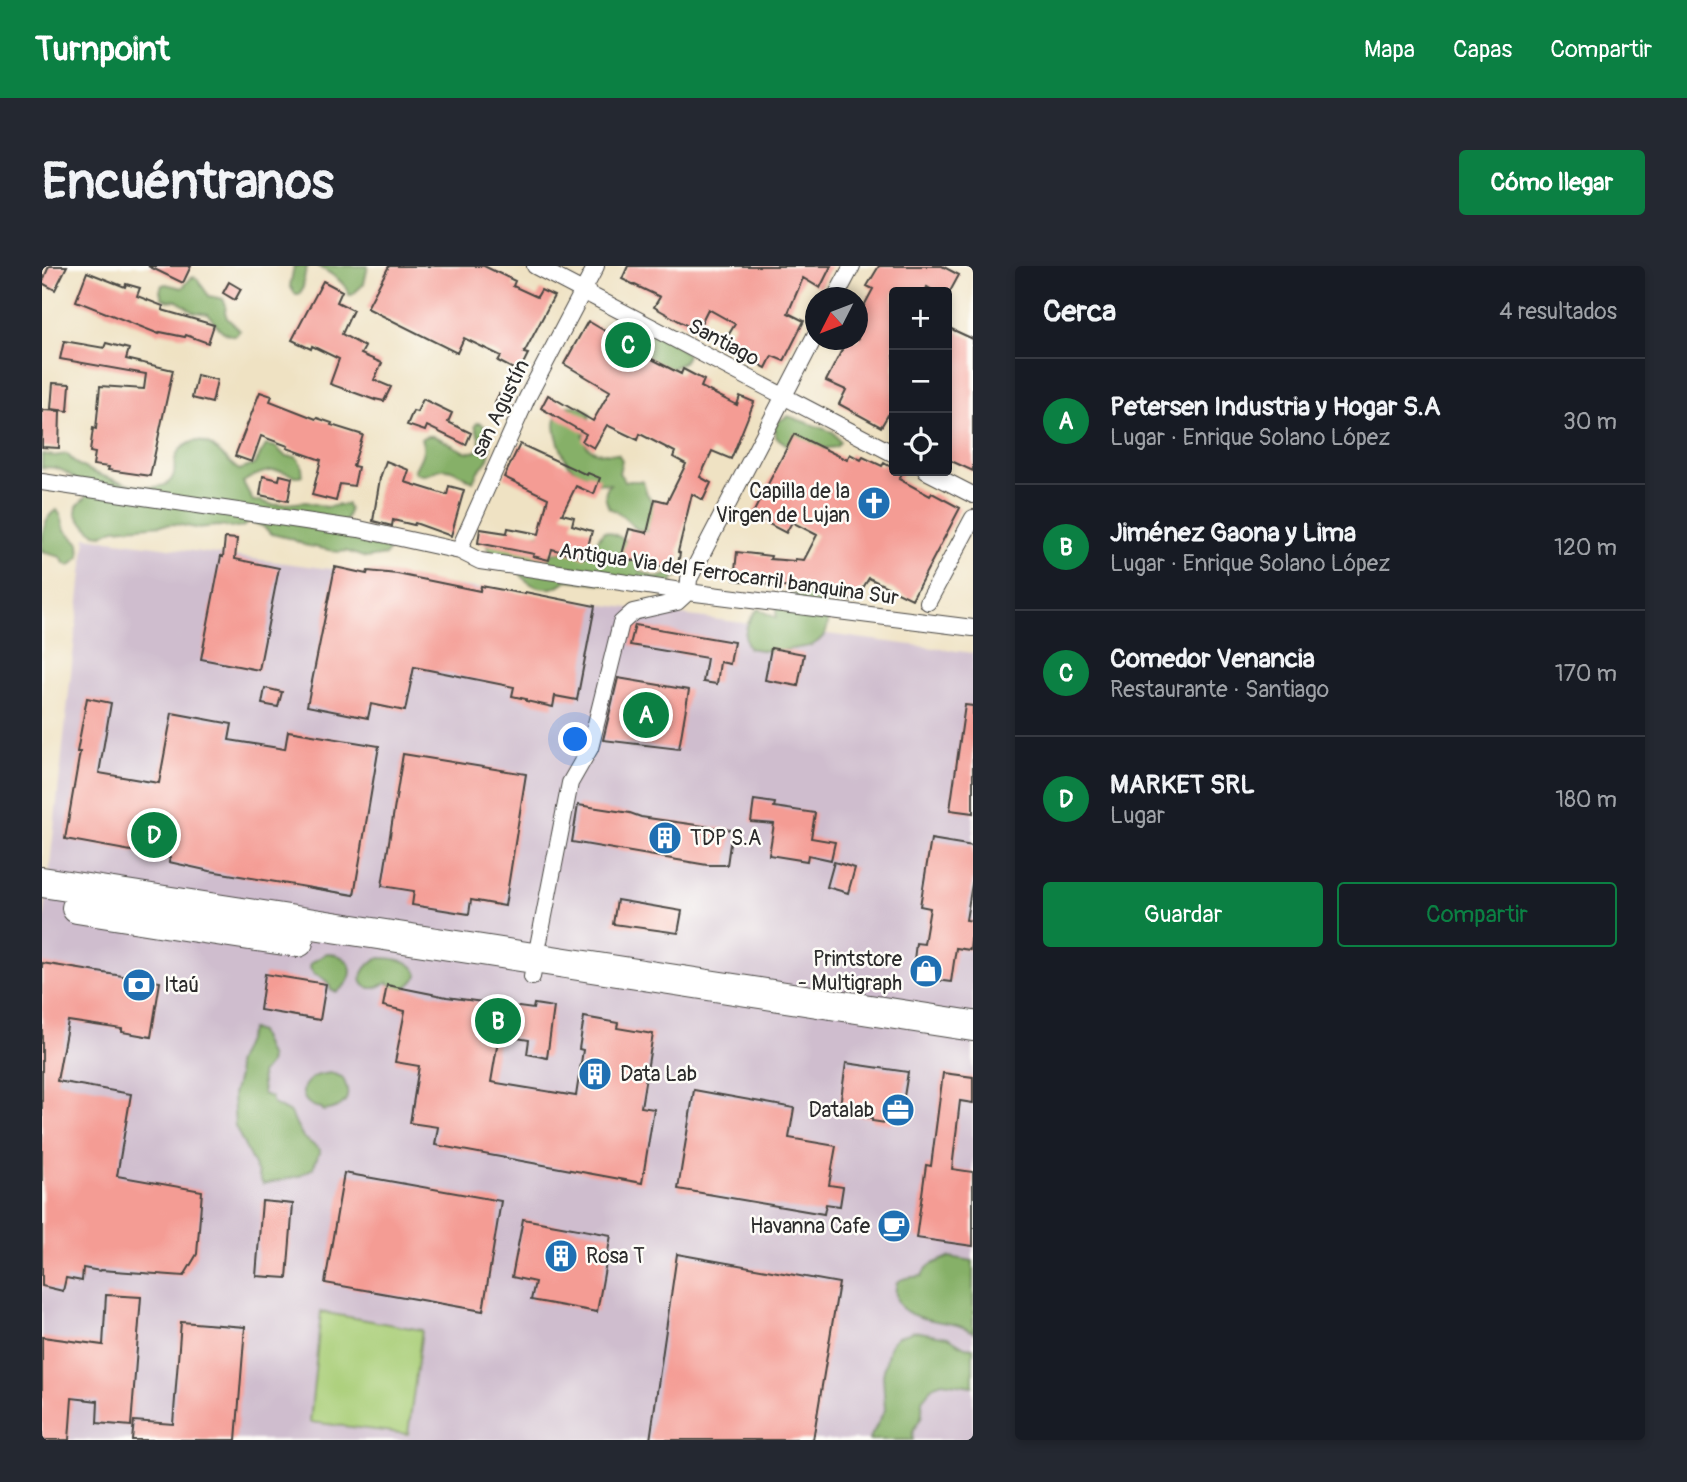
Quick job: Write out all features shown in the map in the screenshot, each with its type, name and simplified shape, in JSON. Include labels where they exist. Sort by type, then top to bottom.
[{"type":"highway","points":[[42,882],[534,968],[755,1013],[973,1044]]},
{"type":"highway","points":[[42,902],[190,926],[973,1026]]},
{"type":"street","name":"Santiago","points":[[535,266],[889,451]]},
{"type":"street","name":"san Agustín","points":[[460,551],[527,398],[596,266]]},
{"type":"street","points":[[841,287],[852,266]]},
{"type":"street","points":[[534,968],[570,783],[590,748],[621,623],[633,611],[672,604],[688,592],[688,579],[807,350]]},
{"type":"street","points":[[936,476],[973,495]]},
{"type":"street","points":[[42,482],[359,529],[460,551]]},
{"type":"street","points":[[928,602],[973,518]]},
{"type":"street","name":"Antigua Via del Ferrocarril banquina Sur","points":[[460,551],[480,561],[688,592],[973,628]]},
{"type":"shaded area","points":[[86,537],[973,653],[973,1440],[42,1440],[42,920]]},
{"type":"green space","points":[[294,266],[308,266],[299,294],[295,294],[290,286]]},
{"type":"green space","points":[[317,266],[368,266],[364,284],[349,295],[341,282]]},
{"type":"green space","points":[[194,277],[209,296],[223,299],[227,318],[240,330],[236,335],[223,332],[208,314],[194,312],[176,300],[162,298],[162,285],[182,288]]},
{"type":"green space","points":[[656,329],[687,354],[685,361],[669,370],[644,354],[644,344]]},
{"type":"green space","points":[[567,406],[579,407],[590,414],[588,430],[583,435],[591,450],[618,454],[622,460],[619,473],[625,481],[643,481],[647,494],[659,511],[650,531],[636,529],[619,513],[609,508],[605,496],[610,484],[599,483],[595,478],[575,470],[567,462],[555,423],[558,415]]},
{"type":"green space","points":[[788,416],[833,432],[840,442],[836,447],[797,452],[776,437],[775,426]]},
{"type":"green space","points":[[477,423],[485,426],[490,446],[486,462],[473,482],[447,469],[426,475],[414,471],[423,451],[421,439],[428,436],[442,439],[464,451],[479,450],[480,441],[475,426]]},
{"type":"green space","points":[[195,441],[208,444],[239,470],[254,465],[266,445],[276,447],[285,456],[296,457],[301,465],[302,475],[271,471],[243,482],[253,501],[273,505],[306,502],[326,507],[347,504],[349,510],[344,528],[388,543],[386,555],[366,558],[346,551],[304,545],[272,534],[249,521],[238,528],[196,528],[175,524],[114,529],[102,535],[95,534],[76,513],[77,506],[86,497],[86,488],[60,470],[42,468],[42,454],[67,454],[79,465],[102,475],[139,486],[160,486],[172,478],[179,451]]},
{"type":"green space","points":[[57,510],[65,530],[79,543],[80,557],[70,566],[64,563],[61,557],[42,552],[46,522]]},
{"type":"green space","points":[[604,531],[630,542],[636,552],[639,571],[657,578],[674,573],[678,577],[673,578],[671,591],[568,580],[554,587],[540,587],[524,579],[516,557],[496,556],[487,547],[489,541],[542,533],[547,553],[553,554],[589,546],[597,541]]},
{"type":"green space","points":[[808,591],[816,595],[826,608],[828,624],[821,638],[811,646],[784,650],[748,648],[745,638],[747,627],[758,609],[776,618],[777,604],[781,598]]},
{"type":"green space","points":[[327,953],[343,958],[351,968],[348,981],[336,992],[310,968],[311,963]]},
{"type":"green space","points":[[378,958],[407,963],[418,975],[409,986],[396,991],[388,982],[375,988],[365,986],[362,983],[363,973],[369,964]]},
{"type":"green space","points":[[251,1029],[259,1032],[270,1058],[261,1074],[263,1094],[271,1097],[273,1104],[290,1113],[303,1137],[320,1150],[313,1168],[299,1176],[263,1184],[235,1126],[233,1095],[238,1076],[236,1064]]},
{"type":"green space","points":[[331,1073],[342,1077],[347,1096],[342,1104],[323,1111],[305,1100],[303,1091],[308,1081],[314,1077]]},
{"type":"green space","points":[[949,1257],[973,1261],[973,1332],[957,1325],[914,1316],[899,1304],[896,1295],[897,1282],[922,1276],[930,1266]]},
{"type":"green space","points":[[321,1312],[422,1330],[408,1434],[310,1422]]},
{"type":"green space","points":[[914,1331],[948,1337],[965,1347],[973,1348],[973,1386],[942,1382],[934,1385],[922,1400],[922,1416],[913,1430],[913,1440],[869,1440],[885,1410],[883,1375],[889,1348],[897,1337]]},
{"type":"building","points":[[49,266],[67,266],[55,290],[42,283]]},
{"type":"building","points":[[148,266],[191,266],[183,283]]},
{"type":"building","points":[[389,266],[484,266],[515,281],[513,286],[537,297],[541,290],[554,296],[524,353],[528,354],[519,372],[498,361],[501,356],[464,338],[457,353],[367,308]]},
{"type":"building","points":[[628,266],[831,266],[820,287],[803,278],[788,313],[804,321],[784,361],[772,356],[766,368],[723,344],[735,324],[708,309],[697,331],[654,307],[660,297],[622,279]]},
{"type":"building","points":[[879,266],[942,266],[959,275],[952,288],[889,287],[889,416],[881,427],[839,404],[846,390],[826,381],[842,350],[868,350],[868,298],[873,289],[867,286]]},
{"type":"building","points":[[87,272],[125,287],[126,284],[140,288],[137,296],[163,306],[162,310],[214,325],[208,343],[186,335],[159,334],[76,301]]},
{"type":"building","points":[[323,281],[342,291],[337,302],[353,310],[342,334],[365,347],[361,354],[382,363],[374,380],[391,387],[384,401],[330,384],[339,359],[292,340]]},
{"type":"building","points":[[229,282],[241,289],[235,300],[223,293]]},
{"type":"building","points":[[588,321],[622,341],[624,338],[642,348],[640,353],[681,374],[683,369],[704,380],[701,387],[737,405],[740,396],[754,402],[731,459],[712,451],[700,477],[711,483],[703,500],[692,494],[678,552],[677,570],[621,558],[629,529],[647,533],[655,499],[667,502],[686,464],[673,457],[675,452],[640,434],[638,440],[607,425],[594,448],[582,441],[586,434],[541,408],[548,395],[593,421],[610,391],[564,364]]},
{"type":"building","points":[[952,329],[973,339],[973,471],[952,461]]},
{"type":"building","points":[[64,341],[104,348],[106,343],[129,349],[126,359],[173,370],[150,476],[93,465],[95,453],[90,452],[93,428],[96,429],[100,386],[144,389],[146,374],[60,359]]},
{"type":"building","points":[[197,375],[217,380],[212,403],[192,398]]},
{"type":"building","points":[[53,383],[70,384],[68,411],[51,409]]},
{"type":"building","points":[[260,392],[272,396],[270,401],[363,435],[353,466],[358,467],[354,486],[340,484],[336,501],[312,495],[321,460],[261,436],[252,462],[235,456]]},
{"type":"building","points":[[499,394],[512,400],[506,413],[495,408]]},
{"type":"building","points":[[423,399],[452,413],[448,422],[471,433],[466,445],[427,426],[425,431],[407,425],[413,411],[417,412]]},
{"type":"building","points":[[42,410],[60,411],[59,448],[42,447]]},
{"type":"building","points":[[794,434],[847,460],[850,454],[882,466],[884,463],[889,466],[889,476],[900,476],[899,479],[930,496],[932,493],[960,508],[912,599],[869,578],[855,601],[831,598],[832,594],[734,580],[737,552],[771,556],[770,559],[804,560],[817,535],[792,522],[786,533],[752,515]]},
{"type":"building","points":[[520,444],[587,475],[588,473],[600,478],[594,494],[576,486],[562,514],[574,517],[572,525],[592,531],[585,558],[552,549],[549,560],[533,556],[534,554],[478,543],[480,529],[507,533],[508,528],[539,534],[548,498],[504,477]]},
{"type":"building","points":[[386,461],[409,470],[405,482],[447,495],[449,486],[464,490],[451,536],[415,523],[414,525],[393,520],[392,526],[373,521],[380,478]]},
{"type":"building","points":[[280,475],[292,478],[288,501],[260,495],[263,476],[279,480]]},
{"type":"building","points":[[225,538],[237,539],[235,559],[279,568],[259,670],[201,659]]},
{"type":"building","points":[[335,567],[367,574],[368,571],[397,574],[480,591],[481,586],[525,592],[595,606],[577,700],[555,696],[553,707],[512,696],[514,687],[414,667],[405,711],[371,704],[368,718],[307,706]]},
{"type":"building","points":[[635,625],[734,642],[730,664],[720,662],[717,684],[703,682],[707,658],[630,645]]},
{"type":"building","points":[[771,648],[804,654],[798,686],[765,680]]},
{"type":"building","points":[[618,678],[689,690],[679,749],[603,740]]},
{"type":"building","points":[[265,688],[282,692],[278,707],[262,704]]},
{"type":"building","points":[[87,698],[111,703],[99,773],[146,781],[159,783],[172,713],[232,724],[229,740],[285,749],[288,731],[379,746],[354,895],[210,871],[169,862],[170,858],[65,839]]},
{"type":"building","points":[[965,705],[973,706],[973,813],[950,810]]},
{"type":"building","points":[[403,754],[526,774],[505,906],[471,900],[469,914],[412,905],[414,891],[382,886]]},
{"type":"building","points":[[754,800],[775,803],[774,807],[815,813],[811,838],[835,842],[831,860],[808,855],[807,861],[769,855],[774,824],[751,822]]},
{"type":"building","name":"TDP S.A","points":[[578,805],[732,830],[727,865],[707,865],[572,842]]},
{"type":"building","points":[[931,839],[973,846],[973,878],[966,920],[973,921],[970,950],[956,948],[951,982],[912,977],[916,943],[924,944],[930,908],[920,906]]},
{"type":"building","points":[[834,862],[855,868],[848,893],[827,887]]},
{"type":"building","points":[[617,900],[682,911],[678,933],[613,924]]},
{"type":"building","points":[[42,963],[160,982],[151,1037],[122,1032],[122,1029],[68,1021],[57,1081],[131,1094],[117,1176],[202,1191],[197,1254],[184,1276],[83,1268],[82,1281],[66,1278],[63,1291],[42,1286]]},
{"type":"building","points":[[265,974],[326,984],[320,1020],[260,1010]]},
{"type":"building","points":[[387,985],[447,997],[533,1009],[534,1004],[554,1007],[547,1058],[527,1054],[529,1040],[499,1035],[491,1082],[576,1096],[583,1050],[579,1049],[584,1017],[618,1023],[617,1028],[653,1034],[641,1107],[654,1109],[642,1183],[435,1145],[438,1127],[410,1123],[419,1066],[395,1062],[405,1011],[383,1006]]},
{"type":"building","points":[[846,1063],[908,1072],[901,1115],[894,1114],[892,1124],[839,1113]]},
{"type":"building","points":[[943,1073],[973,1077],[973,1103],[960,1101],[952,1169],[973,1172],[973,1246],[916,1238],[926,1165],[931,1166]]},
{"type":"building","points":[[694,1090],[794,1108],[789,1138],[836,1146],[829,1185],[843,1187],[840,1206],[826,1204],[824,1214],[678,1189]]},
{"type":"building","points":[[344,1173],[501,1201],[483,1311],[325,1283]]},
{"type":"building","points":[[262,1201],[293,1204],[287,1278],[256,1276]]},
{"type":"building","name":"Rosa T","points":[[523,1219],[611,1235],[597,1312],[531,1300],[535,1282],[512,1277]]},
{"type":"building","points":[[677,1254],[839,1283],[813,1440],[650,1440]]},
{"type":"building","points":[[106,1295],[141,1297],[131,1426],[97,1423],[98,1401],[72,1398],[69,1440],[42,1440],[42,1337],[103,1345]]},
{"type":"building","points":[[181,1322],[245,1327],[236,1440],[132,1440],[134,1421],[173,1424]]},
{"type":"place","name":"Comedor Venancia","points":[[628,345]]},
{"type":"place","name":"Capilla de la Virgen de Lujan","points":[[874,503]]},
{"type":"place","name":"Petersen Industria y Hogar S.A","points":[[646,715]]},
{"type":"place","name":"MARKET SRL","points":[[154,835]]},
{"type":"place","name":"TDP S.A","points":[[665,838]]},
{"type":"place","name":"Printstore - Multigraph","points":[[926,971]]},
{"type":"place","name":"Itaú","points":[[139,985]]},
{"type":"place","name":"Jiménez Gaona y Lima","points":[[498,1021]]},
{"type":"place","name":"Data Lab","points":[[595,1074]]},
{"type":"place","name":"Datalab","points":[[898,1110]]},
{"type":"place","name":"Havanna Cafe","points":[[894,1226]]},
{"type":"place","name":"Rosa T","points":[[561,1256]]}]
